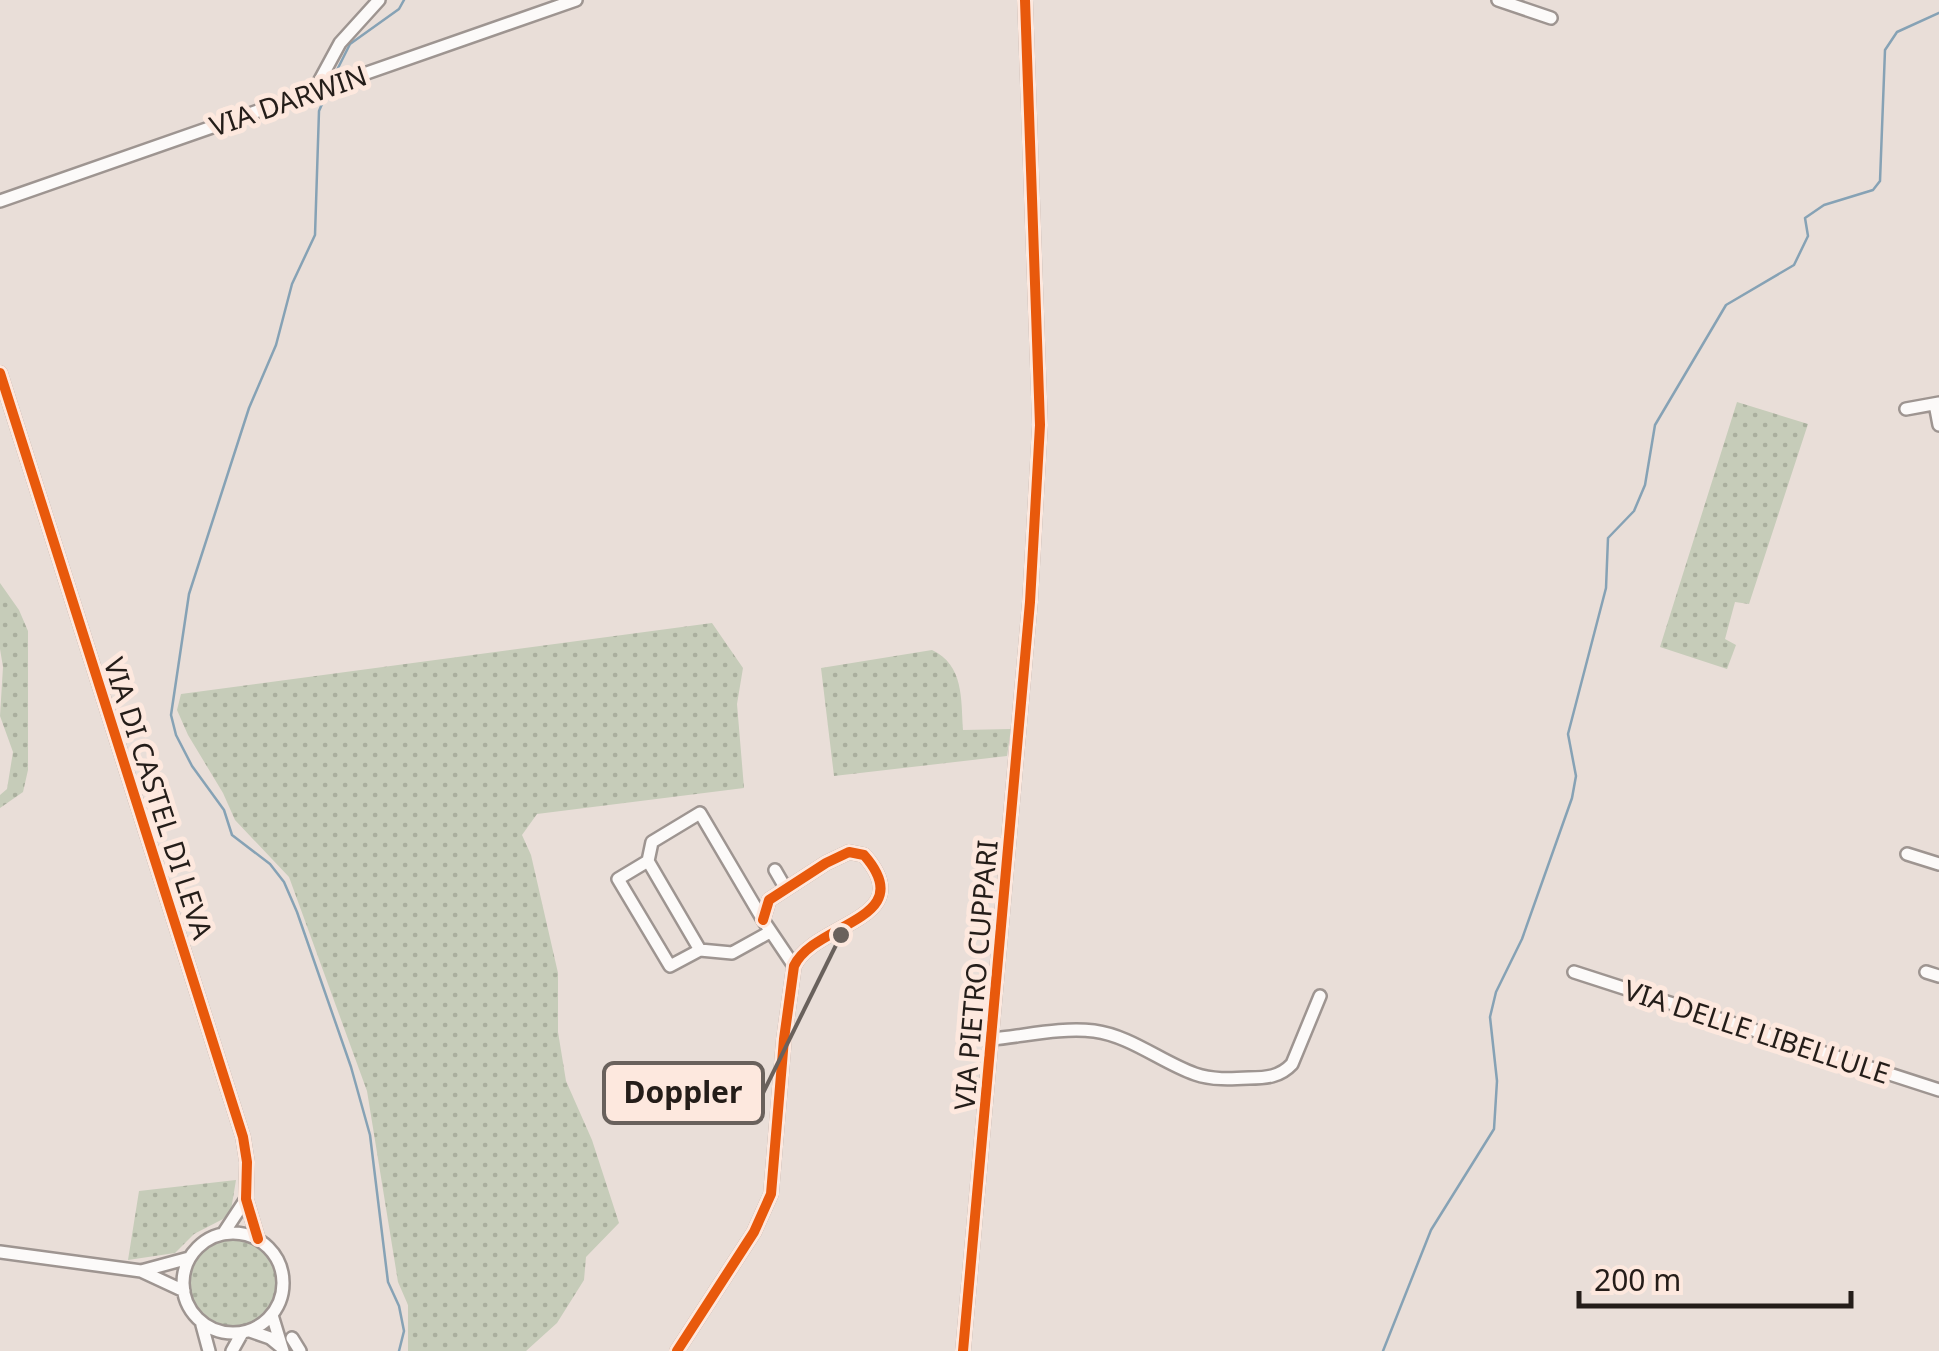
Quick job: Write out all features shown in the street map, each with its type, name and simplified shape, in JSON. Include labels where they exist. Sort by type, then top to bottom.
[{"type":"street","points":[[314,91],[340,42],[378,0]]},
{"type":"street","name":"VIA DARWIN","points":[[0,201],[576,0]]},
{"type":"street","name":"VIA PIETRO CUPPARI","points":[[963,1351],[1030,602],[1040,425],[1026,0]]},
{"type":"street","points":[[1498,0],[1550,18]]},
{"type":"street","name":"VIA DI CASTEL DI LEVA","points":[[0,372],[243,1137],[246,1198],[258,1239]]},
{"type":"street","points":[[1906,409],[1937,404],[1939,425]]},
{"type":"street","points":[[700,950],[648,862],[652,842],[700,814],[762,920],[794,966]]},
{"type":"street","points":[[677,1351],[754,1232],[769,1199],[794,966],[799,956],[873,908],[882,888],[868,860],[854,852],[836,857],[770,900],[762,920]]},
{"type":"street","points":[[1907,854],[1939,864]]},
{"type":"street","points":[[648,862],[618,879],[670,966],[700,950],[729,954],[770,932]]},
{"type":"street","points":[[776,870],[786,889]]},
{"type":"street","name":"VIA DELLE LIBELLULE","points":[[1574,972],[1939,1090]]},
{"type":"street","name":"VIA PIETRO CUPPARI","points":[[992,1039],[1095,1032],[1117,1037],[1203,1076],[1267,1078],[1292,1064],[1320,996]]},
{"type":"street","points":[[223,1234],[246,1198]]},
{"type":"street","points":[[209,1351],[202,1325],[188,1306],[183,1276],[189,1258],[204,1242],[223,1234],[247,1234],[276,1256],[284,1280],[283,1292],[272,1315],[246,1332],[232,1351]]},
{"type":"street","points":[[0,1252],[141,1271],[184,1292]]},
{"type":"street","points":[[141,1271],[189,1258]]},
{"type":"street","points":[[272,1315],[282,1349]]},
{"type":"street","points":[[202,1325],[222,1332],[270,1338],[282,1349]]},
{"type":"street","points":[[292,1338],[300,1351]]},
{"type":"green space","points":[[1737,402],[1808,424],[1749,604],[1735,602],[1725,639],[1736,645],[1727,669],[1660,647]]},
{"type":"green space","points":[[0,583],[28,631],[28,770],[23,792],[0,808],[13,752],[0,716]]},
{"type":"green space","points":[[712,623],[743,668],[737,704],[744,788],[537,814],[522,835],[531,855],[558,973],[558,1032],[566,1081],[592,1140],[619,1223],[586,1257],[584,1280],[557,1323],[526,1351],[408,1351],[408,1305],[398,1282],[367,1091],[289,877],[235,820],[177,710],[181,694]]},
{"type":"green space","points":[[932,650],[950,664],[959,684],[963,730],[1011,729],[1007,756],[834,776],[821,668]]},
{"type":"green space","points":[[236,1180],[231,1210],[223,1219],[194,1234],[175,1253],[128,1260],[139,1191]]},
{"type":"green space","points":[[233,1240],[257,1247],[269,1259],[276,1283],[269,1307],[257,1319],[233,1326],[209,1319],[197,1307],[190,1283],[197,1259],[209,1247]]},
{"type":"waterway","points":[[333,78],[350,44],[399,9],[404,0]]},
{"type":"waterway","points":[[1383,1351],[1431,1230],[1494,1129],[1497,1081],[1490,1017],[1496,992],[1522,939],[1572,798],[1576,776],[1568,734],[1606,588],[1608,538],[1634,511],[1645,485],[1655,425],[1726,305],[1794,265],[1808,236],[1805,218],[1824,205],[1873,190],[1880,181],[1885,50],[1897,32],[1939,13]]},
{"type":"waterway","points":[[328,90],[319,111],[315,235],[292,284],[276,345],[249,408],[189,594],[171,715],[176,735],[192,766],[224,810],[232,835],[270,864],[284,882],[297,912],[351,1067],[370,1135],[388,1282],[399,1306],[404,1331],[399,1351]]},
{"type":"cycle path","points":[[963,1351],[1030,602],[1040,425],[1025,0]]},
{"type":"cycle path","points":[[0,373],[243,1137],[246,1199],[258,1239]]},
{"type":"cycle path","points":[[677,1351],[754,1232],[771,1194],[794,966],[805,951],[872,907],[880,894],[878,877],[864,855],[849,852],[769,900],[763,920]]},
{"type":"place","name":"Doppler","points":[[841,935]]}]
